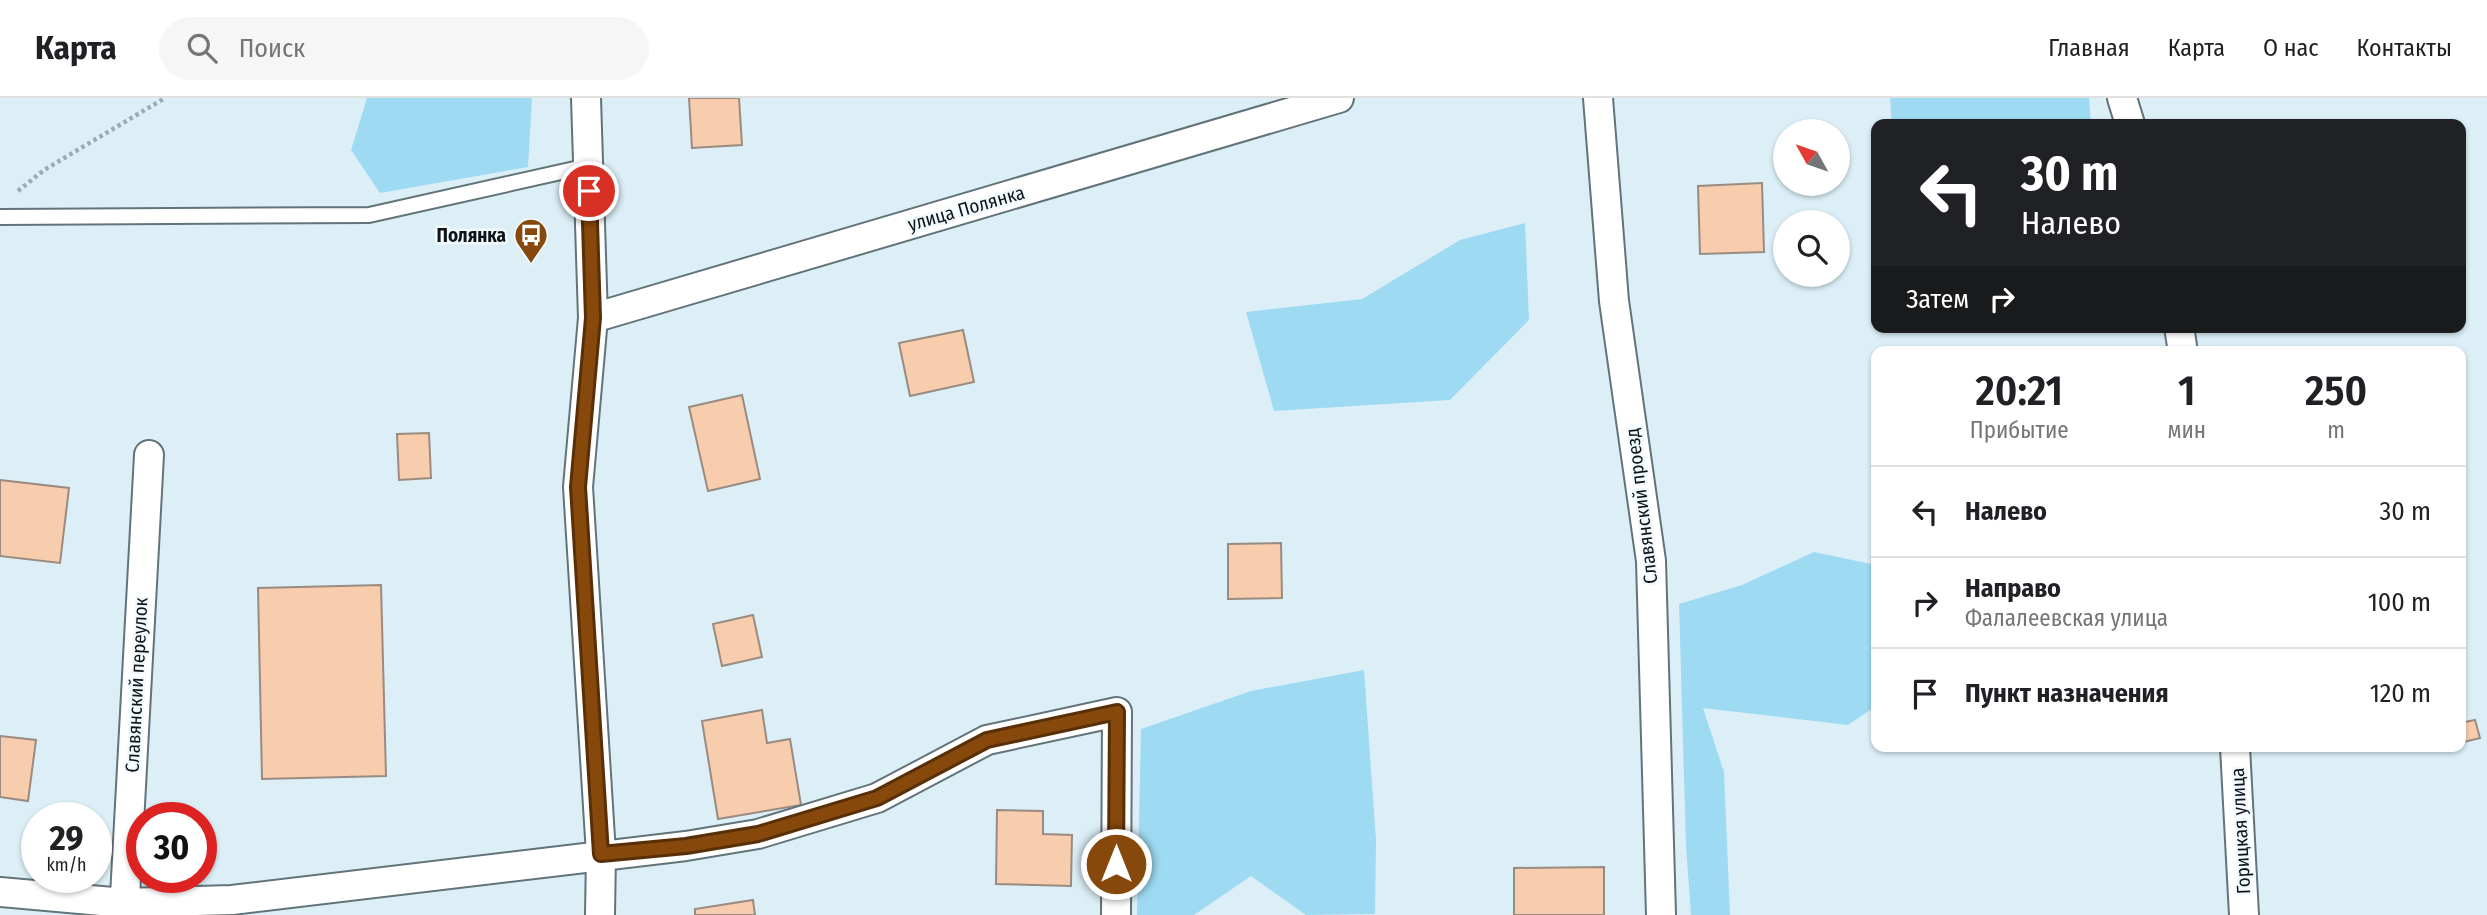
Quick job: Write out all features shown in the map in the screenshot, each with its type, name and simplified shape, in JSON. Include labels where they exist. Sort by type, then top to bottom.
[{"type":"street","points":[[586,98],[593,318],[578,487],[601,854],[600,915]]},
{"type":"street","name":"улица Полянка","points":[[593,318],[1339,98]]},
{"type":"street","name":"Славянский проезд","points":[[1598,98],[1614,301],[1651,561],[1661,915]]},
{"type":"street","points":[[2122,98],[2128,119]]},
{"type":"street","name":"Славянский переулок","points":[[124,909],[149,456]]},
{"type":"street","points":[[0,892],[124,909],[232,900],[686,846],[758,834],[877,798],[987,740],[1117,712],[1116,915]]},
{"type":"street","name":"Горицкая улица","points":[[2235,752],[2244,915]]},
{"type":"lane","points":[[0,217],[369,215],[588,166]]},
{"type":"path","points":[[9,199],[44,170],[165,98]]},
{"type":"shaded area","points":[[367,98],[532,98],[528,167],[380,193],[351,150]]},
{"type":"shaded area","points":[[1890,98],[2089,98],[2091,119],[1892,119]]},
{"type":"shaded area","points":[[1525,223],[1529,320],[1450,400],[1274,411],[1246,312],[1362,299],[1460,240]]},
{"type":"shaded area","points":[[1814,552],[1871,564],[1871,709],[1848,725],[1703,708],[1724,772],[1730,915],[1691,915],[1686,846],[1679,604],[1742,585]]},
{"type":"shaded area","points":[[1364,670],[1376,840],[1375,914],[1306,915],[1251,876],[1194,915],[1137,915],[1141,729],[1251,691]]},
{"type":"building","points":[[689,98],[739,98],[742,145],[692,148]]},
{"type":"building","points":[[1762,183],[1764,252],[1700,254],[1698,186]]},
{"type":"building","points":[[963,330],[974,382],[910,396],[899,343]]},
{"type":"building","points":[[742,395],[760,479],[708,491],[689,407]]},
{"type":"building","points":[[429,433],[431,478],[399,480],[397,434]]},
{"type":"building","points":[[0,480],[69,488],[60,563],[0,556]]},
{"type":"building","points":[[1281,543],[1282,598],[1228,599],[1228,544]]},
{"type":"building","points":[[381,585],[386,776],[262,779],[258,588]]},
{"type":"building","points":[[753,615],[762,657],[722,666],[713,624]]},
{"type":"building","points":[[762,710],[767,743],[790,739],[801,805],[718,819],[702,721]]},
{"type":"building","points":[[2475,720],[2480,738],[2466,742],[2466,722]]},
{"type":"building","points":[[0,736],[36,740],[28,801],[0,797]]},
{"type":"building","points":[[997,810],[1043,811],[1043,834],[1072,835],[1071,886],[996,884]]},
{"type":"building","points":[[1604,867],[1604,915],[1514,915],[1514,868]]},
{"type":"building","points":[[753,900],[755,915],[695,915],[695,909]]},
{"type":"place","name":"Полянка","points":[[531,265]]},
{"type":"route","points":[[589,191],[593,318],[578,487],[601,854],[686,846],[758,834],[877,798],[987,740],[1117,712],[1116,864]]}]
